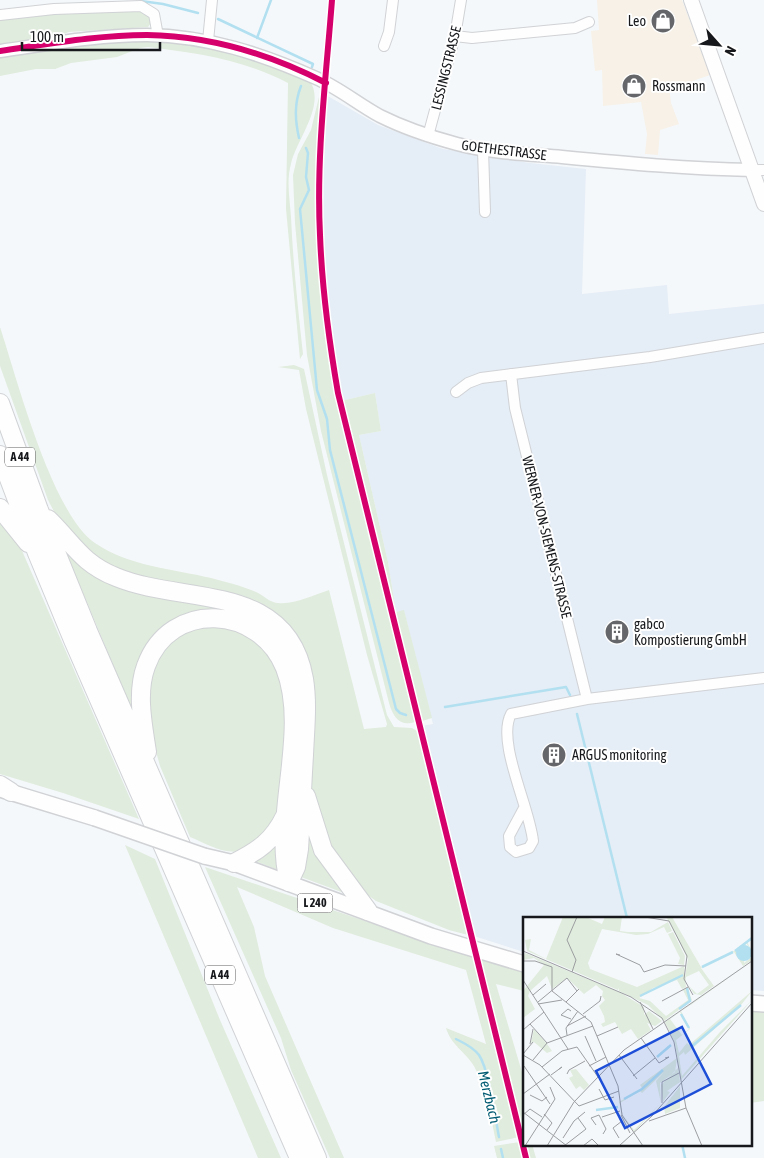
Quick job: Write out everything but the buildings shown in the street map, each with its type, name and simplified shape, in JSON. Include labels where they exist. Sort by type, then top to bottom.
[{"type":"highway","name":"A 44","points":[[0,403],[40,510],[152,782],[277,1061],[317,1158]]},
{"type":"highway","name":"A 44","points":[[0,455],[37,553],[299,1158]]},
{"type":"highway","points":[[0,508],[37,553]]},
{"type":"highway","points":[[40,510],[80,556],[114,576],[142,586],[196,594],[236,603],[259,613],[278,627],[291,645],[304,677],[305,725],[299,849],[296,866],[289,882]]},
{"type":"highway","points":[[152,782],[141,698],[146,666],[151,654],[160,642],[180,625],[206,618],[229,619],[257,631],[271,644],[279,655],[289,681],[293,716],[285,860],[289,882]]},
{"type":"highway","points":[[302,784],[323,850],[336,871],[368,911]]},
{"type":"highway","points":[[234,862],[265,845],[277,832],[287,812]]},
{"type":"main road","points":[[691,0],[758,170],[764,204]]},
{"type":"main road","name":"L 240","points":[[4,789],[204,856],[234,862],[432,936],[523,964]]},
{"type":"main road","name":"L 240","points":[[204,856],[232,872],[307,900],[382,926],[432,936]]},
{"type":"street","points":[[208,41],[212,0]]},
{"type":"street","points":[[384,46],[390,32],[394,0]]},
{"type":"street","name":"LESSINGSTRASSE","points":[[428,136],[455,36],[461,0]]},
{"type":"street","points":[[0,15],[84,4],[141,6],[154,14],[158,36]]},
{"type":"street","points":[[455,36],[472,38],[576,28],[589,22]]},
{"type":"street","name":"GOETHESTRASSE","points":[[0,50],[84,39],[158,36],[208,41],[273,59],[326,83],[381,116],[428,136],[483,150],[706,170],[758,170]]},
{"type":"street","points":[[483,150],[485,212]]},
{"type":"street","points":[[456,392],[468,383],[481,378],[650,356],[764,338]]},
{"type":"street","name":"WERNER-VON-SIEMENS-STRASSE","points":[[511,374],[515,408],[587,699]]},
{"type":"street","points":[[524,808],[508,742],[506,722],[511,714],[587,699],[764,678]]},
{"type":"shaded area","points":[[597,0],[682,0],[710,75],[684,84],[669,86],[671,103],[679,124],[660,130],[658,155],[645,154],[647,134],[641,102],[603,106],[602,70],[595,71],[591,31],[599,30]]},
{"type":"shaded area","points":[[326,95],[378,125],[443,149],[530,163],[586,169],[582,294],[667,285],[669,314],[764,304],[764,991],[752,990],[752,917],[523,917],[523,952],[474,936],[421,726],[433,724],[404,611],[396,612],[388,562],[359,435],[381,431],[375,393],[341,401],[326,300],[321,234]]},
{"type":"green space","points":[[139,10],[150,17],[151,23],[148,27],[69,32],[50,39],[0,44],[0,18],[39,13]]},
{"type":"green space","points":[[179,42],[238,52],[310,81],[314,91],[312,112],[294,155],[289,177],[294,269],[303,354],[300,359],[286,209],[288,83],[238,63],[185,52],[148,47],[140,48],[117,57],[71,63],[55,69],[36,69],[0,76],[0,56],[96,43]]},
{"type":"green space","points":[[319,97],[322,105],[318,216],[319,258],[330,356],[346,442],[413,712],[415,722],[410,723],[398,720],[389,703],[321,431],[307,355],[295,223],[293,175],[298,154],[311,130]]},
{"type":"green space","points":[[0,327],[38,444],[64,504],[79,528],[95,543],[122,557],[151,566],[235,584],[258,593],[275,603],[297,601],[329,590],[364,729],[386,727],[387,724],[367,655],[306,409],[299,370],[278,367],[294,365],[304,369],[327,475],[387,715],[394,727],[412,728],[417,731],[468,935],[449,930],[376,901],[361,890],[334,859],[311,797],[311,766],[280,618],[268,608],[244,596],[220,590],[138,577],[97,561],[60,523],[48,500],[0,366]]},
{"type":"green space","points":[[375,393],[381,431],[359,435],[388,562],[396,612],[404,610],[432,718],[419,722],[341,401]]},
{"type":"green space","points":[[0,514],[13,530],[139,819],[0,774]]},
{"type":"green space","points":[[65,550],[84,566],[255,614],[290,649],[296,700],[247,620],[166,629],[137,722]]},
{"type":"green space","points":[[231,625],[247,634],[274,657],[282,674],[285,687],[287,727],[282,796],[278,813],[273,825],[263,836],[241,851],[235,852],[215,848],[190,837],[160,766],[147,719],[152,666],[181,630]]},
{"type":"green space","points":[[304,823],[318,855],[347,894],[301,877]]},
{"type":"green space","points":[[280,834],[281,871],[253,860]]},
{"type":"green space","points":[[125,845],[155,859],[220,1020],[281,1158],[258,1158]]},
{"type":"green space","points":[[205,867],[475,958],[519,1137],[496,1142],[480,1078],[473,1064],[452,1040],[446,1028],[486,1044],[466,970],[333,928],[237,887],[254,927],[265,976],[344,1158],[330,1158],[291,1070],[281,1038]]},
{"type":"green space","points":[[480,960],[523,971],[523,991],[496,984],[523,1076],[523,1132]]},
{"type":"green space","points":[[752,1008],[764,1009],[764,1101],[752,1103]]},
{"type":"green space","points":[[520,1142],[524,1158],[497,1158],[494,1146]]},
{"type":"green space","points":[[525,1146],[533,1146],[536,1158],[528,1158]]},
{"type":"waterway","points":[[257,38],[271,0]]},
{"type":"waterway","points":[[141,1],[163,4],[198,13]]},
{"type":"waterway","points":[[218,19],[313,64],[312,67]]},
{"type":"waterway","points":[[299,138],[296,112],[301,86]]},
{"type":"waterway","points":[[306,148],[308,153],[306,177],[309,190],[300,209],[317,390],[327,419],[330,450],[396,709],[406,715]]},
{"type":"waterway","points":[[445,707],[566,687],[570,695]]},
{"type":"waterway","points":[[577,714],[627,917]]},
{"type":"waterway","name":"Merzbach","points":[[456,1039],[474,1050],[483,1062],[489,1082],[499,1137]]},
{"type":"waterway","points":[[682,1146],[685,1158]]},
{"type":"waterway","name":"Merzbach","points":[[501,1149],[503,1158]]},
{"type":"cycle path","points":[[332,0],[322,117],[319,205],[324,295],[338,393],[523,1146]]},
{"type":"cycle path","points":[[0,51],[74,40],[147,35],[170,36],[217,43],[261,55],[326,83]]},
{"type":"cycle path","points":[[523,1146],[526,1158]]},
{"type":"place","name":"Leo","points":[[663,21]]},
{"type":"place","name":"Rossmann","points":[[634,86]]},
{"type":"place","name":"gabco Kompostierung GmbH","points":[[617,632]]},
{"type":"place","name":"ARGUS monitoring","points":[[554,755]]}]
